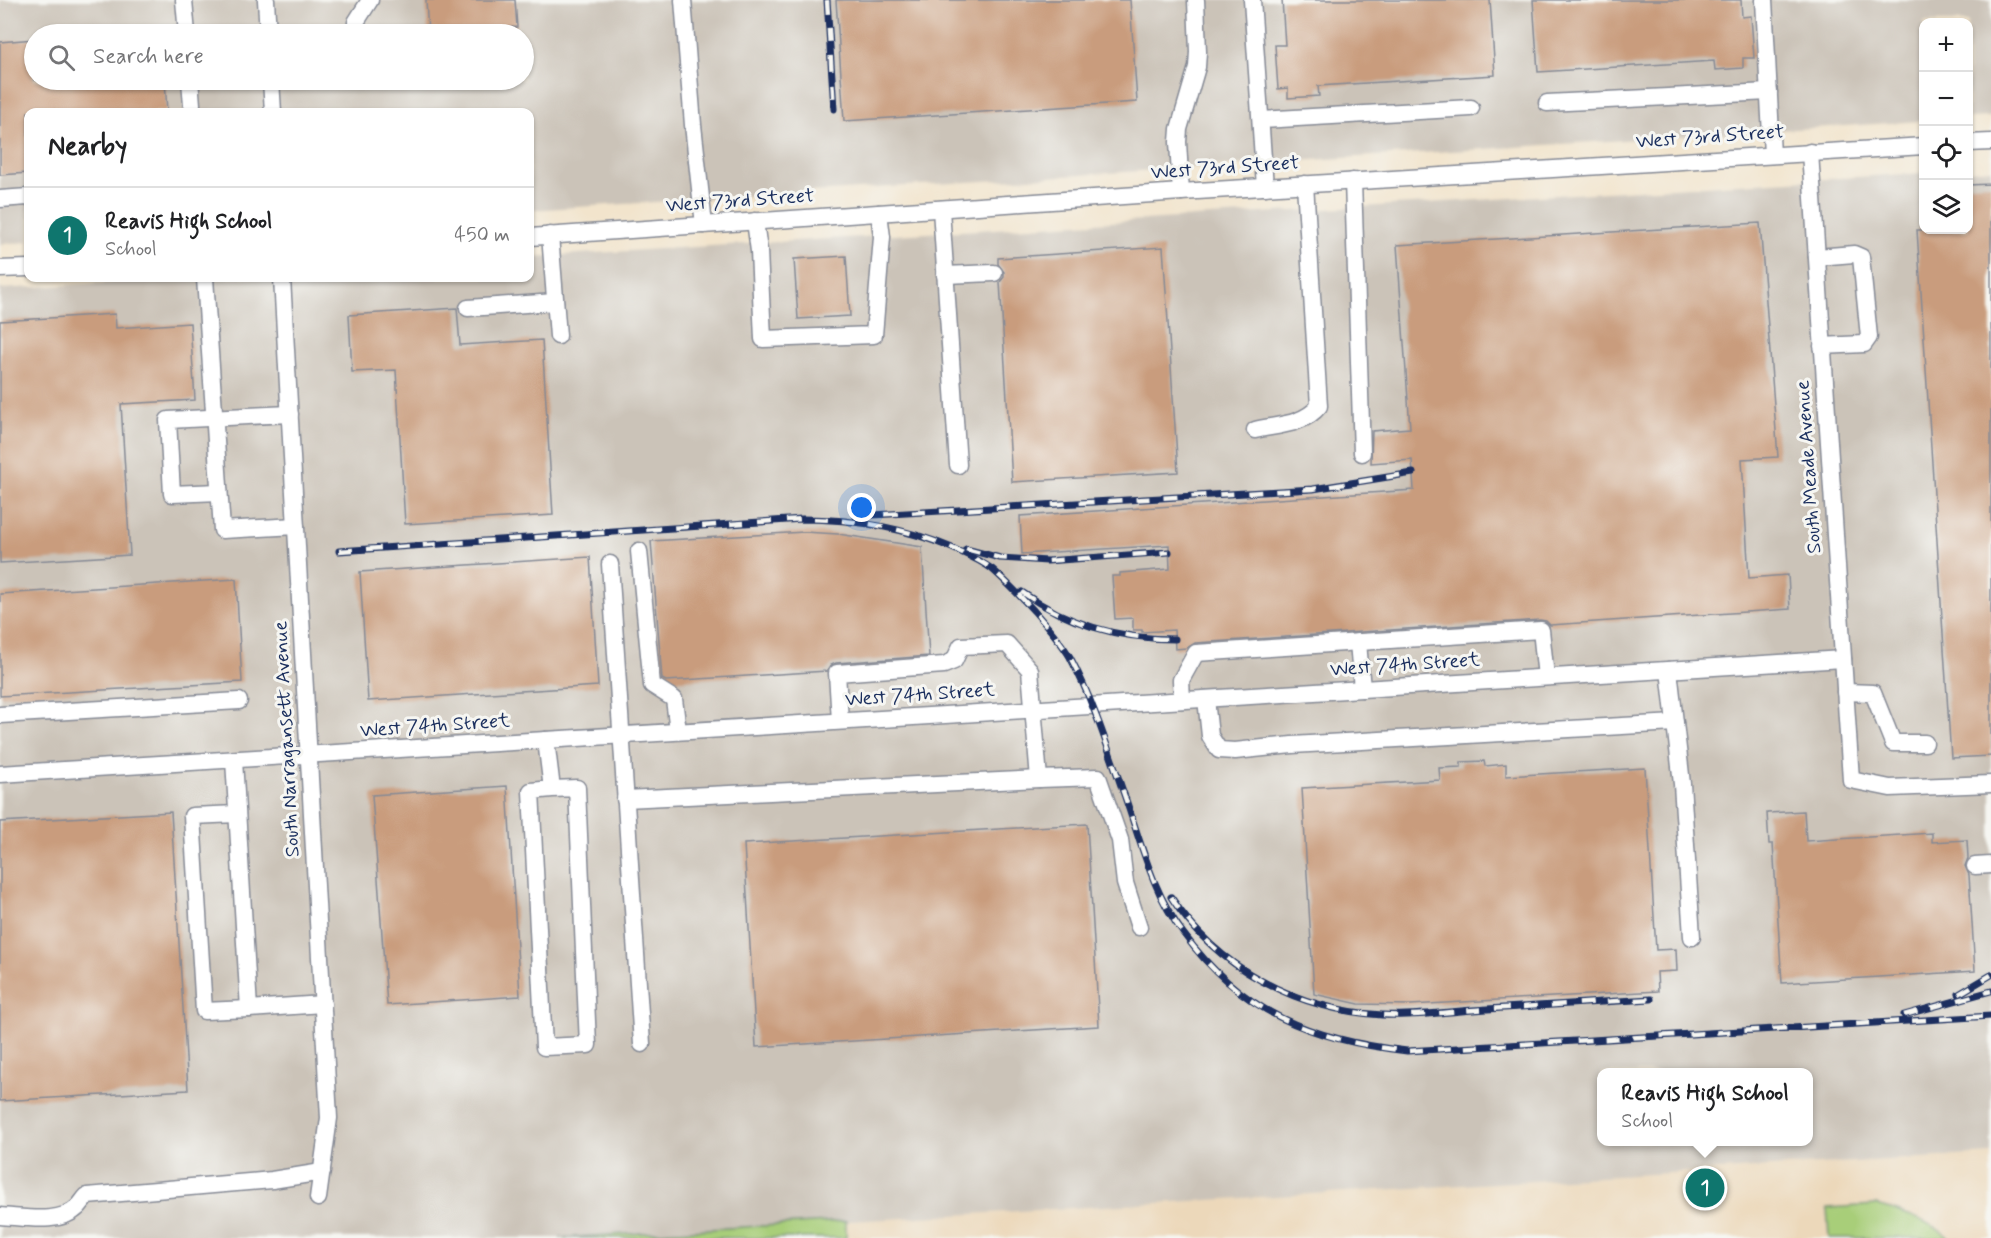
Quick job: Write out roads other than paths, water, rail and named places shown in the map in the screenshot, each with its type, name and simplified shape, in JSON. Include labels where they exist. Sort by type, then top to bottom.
[{"type":"street","points":[[184,0],[185,24]]},
{"type":"street","points":[[266,0],[267,24]]},
{"type":"street","points":[[356,24],[370,0]]},
{"type":"street","points":[[683,0],[704,225]]},
{"type":"street","points":[[1181,192],[1179,129],[1197,67],[1196,0]]},
{"type":"street","points":[[1252,0],[1265,187]]},
{"type":"street","points":[[1764,0],[1772,154]]},
{"type":"street","points":[[191,90],[192,105]]},
{"type":"street","points":[[272,90],[273,108]]},
{"type":"street","points":[[1547,103],[1769,92]]},
{"type":"street","points":[[1261,120],[1471,108]]},
{"type":"street","points":[[1973,143],[1991,142]]},
{"type":"street","name":"West 73rd Street","points":[[534,237],[1181,192],[1919,146]]},
{"type":"street","name":"South Meade Avenue","points":[[1810,152],[1851,780],[1890,788],[1991,784]]},
{"type":"street","points":[[1353,181],[1362,453]]},
{"type":"street","points":[[1255,430],[1296,422],[1311,416],[1319,406],[1305,184]]},
{"type":"street","points":[[0,199],[24,197]]},
{"type":"street","points":[[941,208],[958,465]]},
{"type":"street","points":[[755,221],[759,251],[763,339],[874,335],[882,237],[879,213]]},
{"type":"street","points":[[550,235],[558,336]]},
{"type":"street","points":[[1817,257],[1854,254],[1861,257],[1869,337],[1864,344],[1822,346]]},
{"type":"street","points":[[0,269],[24,268]]},
{"type":"street","points":[[945,275],[994,273]]},
{"type":"street","points":[[204,282],[222,530],[296,526]]},
{"type":"street","name":"South Narragansett Avenue","points":[[282,282],[330,1118],[318,1198]]},
{"type":"street","points":[[468,308],[555,302]]},
{"type":"street","points":[[219,492],[172,494],[168,420],[290,414]]},
{"type":"street","points":[[639,551],[652,685],[674,699],[678,731]]},
{"type":"street","points":[[610,564],[642,1044]]},
{"type":"street","points":[[1182,700],[1181,680],[1196,653],[1541,630],[1546,677]]},
{"type":"street","points":[[1358,642],[1362,689]]},
{"type":"street","points":[[840,721],[837,673],[944,665],[954,661],[961,646],[1007,644],[1030,670],[1039,779]]},
{"type":"street","name":"West 74th Street","points":[[0,774],[1843,658]]},
{"type":"street","points":[[1669,670],[1682,784],[1692,937]]},
{"type":"street","points":[[1845,692],[1873,693],[1893,743],[1925,743]]},
{"type":"street","points":[[1206,699],[1210,736],[1219,750],[1235,751],[1292,745],[1675,723]]},
{"type":"street","points":[[0,715],[239,701]]},
{"type":"street","points":[[546,740],[552,789]]},
{"type":"street","points":[[234,760],[249,1009]]},
{"type":"street","points":[[625,799],[1098,777],[1120,840],[1125,883],[1139,927]]},
{"type":"street","points":[[577,788],[588,1044],[544,1047],[531,791],[552,789],[577,788]]},
{"type":"street","points":[[237,814],[192,816],[204,1011],[323,1004]]},
{"type":"street","points":[[0,1216],[35,1218],[62,1216],[77,1208],[87,1196],[272,1180],[322,1172]]},
{"type":"railway","points":[[827,0],[834,109]]},
{"type":"railway","points":[[856,516],[1313,489],[1413,473]]},
{"type":"railway","points":[[339,551],[802,519],[860,523],[897,530],[934,541],[972,557],[992,569],[1014,590],[1053,633],[1070,657],[1101,727],[1156,885],[1183,933],[1229,984],[1254,1003],[1309,1030],[1340,1039],[1407,1051],[1991,1016]]},
{"type":"railway","points":[[966,549],[1000,558],[1047,561],[1169,552]]},
{"type":"railway","points":[[1022,592],[1057,613],[1095,628],[1134,636],[1175,639]]},
{"type":"railway","points":[[1171,897],[1190,923],[1236,965],[1262,981],[1320,1005],[1382,1015],[1408,1015],[1651,999]]},
{"type":"railway","points":[[1959,994],[1991,975]]},
{"type":"railway","points":[[1904,1015],[1991,991]]},
{"type":"place","name":"Reavis High School","points":[[1705,1188]]}]
